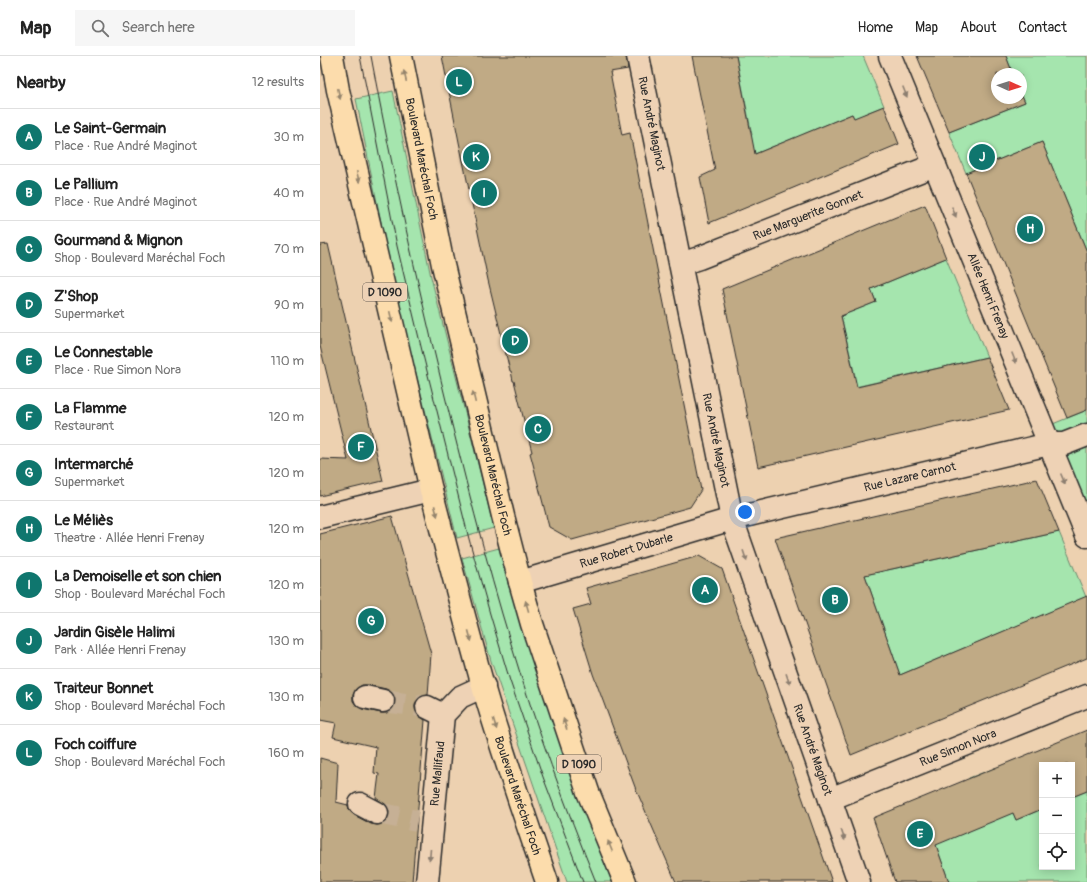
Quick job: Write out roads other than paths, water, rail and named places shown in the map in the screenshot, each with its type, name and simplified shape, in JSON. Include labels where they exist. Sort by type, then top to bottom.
[{"type":"main road","name":"Boulevard Maréchal Foch","points":[[332,56],[338,90],[431,490],[484,686],[510,773],[547,882]]},
{"type":"main road","name":"Boulevard Maréchal Foch","points":[[401,56],[443,265],[520,582],[532,624],[588,792],[625,882]]},
{"type":"street","name":"Rue André Maginot","points":[[638,56],[732,519],[859,882]]},
{"type":"street","name":"Allée Henri Frenay","points":[[890,56],[1087,536]]},
{"type":"street","name":"Rue Marguerite Gonnet","points":[[681,264],[935,165]]},
{"type":"street","name":"Rue Lazare Carnot","points":[[732,519],[1049,444],[1064,444],[1087,435]]},
{"type":"street","points":[[320,517],[431,490]]},
{"type":"street","name":"Rue Robert Dubarle","points":[[520,582],[732,519]]},
{"type":"street","name":"Rue Mallifaud","points":[[427,882],[425,822],[435,711],[460,696],[484,686]]},
{"type":"street","name":"Rue Simon Nora","points":[[830,799],[1087,696]]},
{"type":"tunnel","points":[[383,701],[427,707]]},
{"type":"tunnel","points":[[377,813],[417,821]]},
{"type":"tram line","points":[[360,56],[397,246],[469,539],[510,681],[543,777],[583,882]]},
{"type":"tram line","points":[[371,56],[395,178],[422,300],[483,548],[531,707],[562,795],[596,882]]},
{"type":"place","name":"Foch coiffure","points":[[459,82]]},
{"type":"place","name":"Traiteur Bonnet","points":[[476,157]]},
{"type":"place","name":"Jardin Gisèle Halimi","points":[[982,157]]},
{"type":"place","name":"La Demoiselle et son chien","points":[[484,193]]},
{"type":"place","name":"Le Méliès","points":[[1030,229]]},
{"type":"place","name":"Z'Shop","points":[[515,341]]},
{"type":"place","name":"Gourmand & Mignon","points":[[538,429]]},
{"type":"place","name":"La Flamme","points":[[361,447]]},
{"type":"place","name":"Le Saint-Germain","points":[[705,590]]},
{"type":"place","name":"Le Pallium","points":[[835,600]]},
{"type":"place","name":"Intermarché","points":[[371,621]]},
{"type":"place","name":"Le Connestable","points":[[920,834]]}]
